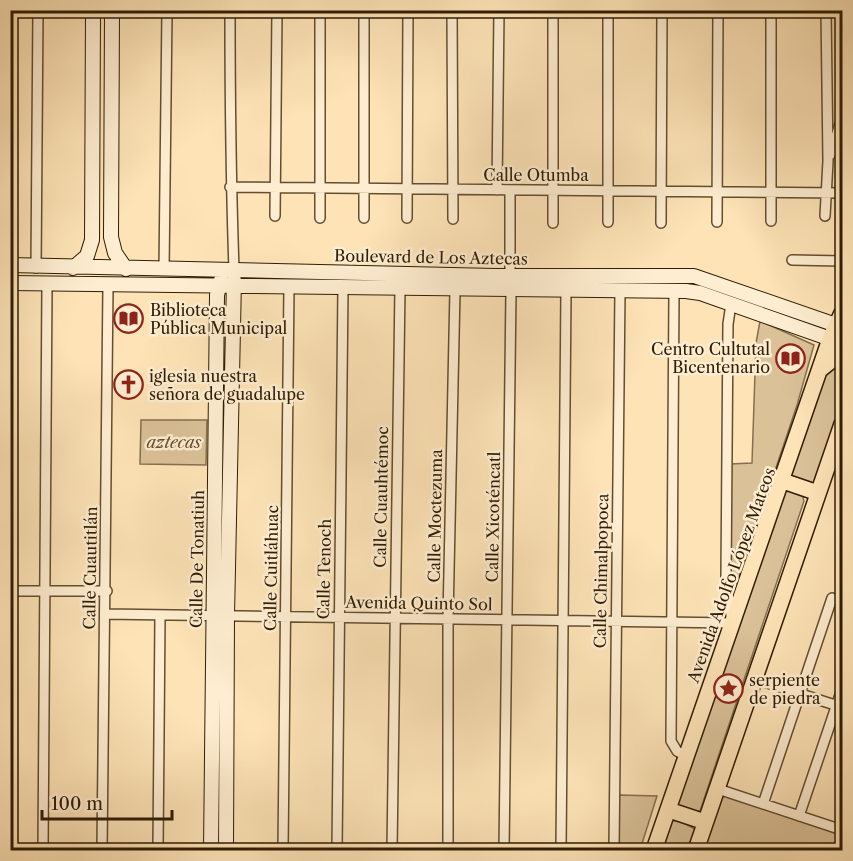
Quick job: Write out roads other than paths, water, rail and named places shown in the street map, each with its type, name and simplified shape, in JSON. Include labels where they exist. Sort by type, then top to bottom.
[{"type":"main road","points":[[73,268],[87,256],[92,240],[93,10]]},
{"type":"main road","points":[[112,10],[111,237],[115,253],[126,269]]},
{"type":"main road","name":"Boulevard de Los Aztecas","points":[[10,265],[36,268],[164,270],[232,268],[495,276],[694,276],[840,329]]},
{"type":"main road","name":"Calle De Tonatiuh","points":[[211,850],[219,286],[232,268]]},
{"type":"main road","name":"Calle De Tonatiuh","points":[[226,850],[227,616],[234,286],[232,268]]},
{"type":"main road","points":[[494,291],[495,276]]},
{"type":"main road","name":"Boulevard de Los Aztecas","points":[[10,284],[343,287],[494,291],[674,291],[699,293],[731,304],[840,329]]},
{"type":"main road","name":"Avenida Adolfo López Mateos","points":[[654,850],[820,369],[840,329]]},
{"type":"main road","points":[[820,369],[843,352]]},
{"type":"main road","points":[[696,850],[818,493],[836,460],[843,424]]},
{"type":"main road","points":[[783,481],[818,493]]},
{"type":"main road","points":[[669,810],[705,822]]},
{"type":"street","points":[[36,268],[38,10]]},
{"type":"street","points":[[164,270],[167,10]]},
{"type":"street","points":[[230,10],[230,187],[234,224],[232,268]]},
{"type":"street","points":[[275,216],[277,10]]},
{"type":"street","points":[[320,10],[320,218]]},
{"type":"street","points":[[364,10],[364,218]]},
{"type":"street","points":[[407,218],[408,10]]},
{"type":"street","points":[[453,10],[453,219]]},
{"type":"street","points":[[497,190],[499,10]]},
{"type":"street","points":[[553,10],[553,223]]},
{"type":"street","points":[[608,10],[608,222]]},
{"type":"street","points":[[661,223],[662,10]]},
{"type":"street","points":[[717,222],[718,10]]},
{"type":"street","points":[[771,10],[771,221]]},
{"type":"street","points":[[825,10],[828,160],[825,216]]},
{"type":"street","points":[[828,160],[843,118]]},
{"type":"street","name":"Calle Otumba","points":[[230,187],[843,193]]},
{"type":"street","points":[[510,190],[510,275]]},
{"type":"street","points":[[792,260],[843,261]]},
{"type":"street","points":[[43,850],[47,285]]},
{"type":"street","name":"Calle Cuautitlán","points":[[102,850],[108,285]]},
{"type":"street","name":"Calle Cuitláhuac","points":[[283,850],[289,287]]},
{"type":"street","name":"Calle Tenoch","points":[[337,850],[343,287]]},
{"type":"street","name":"Calle Cuauhtémoc","points":[[392,850],[400,288]]},
{"type":"street","name":"Calle Moctezuma","points":[[448,850],[448,618],[454,290]]},
{"type":"street","name":"Calle Xicoténcatl","points":[[504,850],[511,291]]},
{"type":"street","points":[[561,850],[561,620],[566,291]]},
{"type":"street","name":"Calle Chimalpopoca","points":[[614,850],[620,291]]},
{"type":"street","points":[[674,291],[671,741],[677,751],[686,756]]},
{"type":"street","points":[[731,304],[728,324],[726,578],[732,623]]},
{"type":"street","points":[[10,591],[106,591]]},
{"type":"street","points":[[763,804],[832,598]]},
{"type":"street","name":"Avenida Quinto Sol","points":[[106,614],[394,617],[671,624],[732,623]]},
{"type":"street","points":[[158,850],[160,616]]},
{"type":"street","points":[[755,679],[840,707]]},
{"type":"street","points":[[799,816],[840,707],[843,689]]},
{"type":"street","points":[[718,789],[843,830]]},
{"type":"place","name":"Biblioteca Pública Municipal","points":[[129,319]]},
{"type":"place","name":"Centro Cultutal Bicentenario","points":[[791,358]]},
{"type":"place","name":"iglesia nuestra señora de guadalupe","points":[[128,385]]},
{"type":"place","name":"serpiente de piedra","points":[[728,689]]},
{"type":"park label","name":"aztecas","points":[[174,442]]}]
